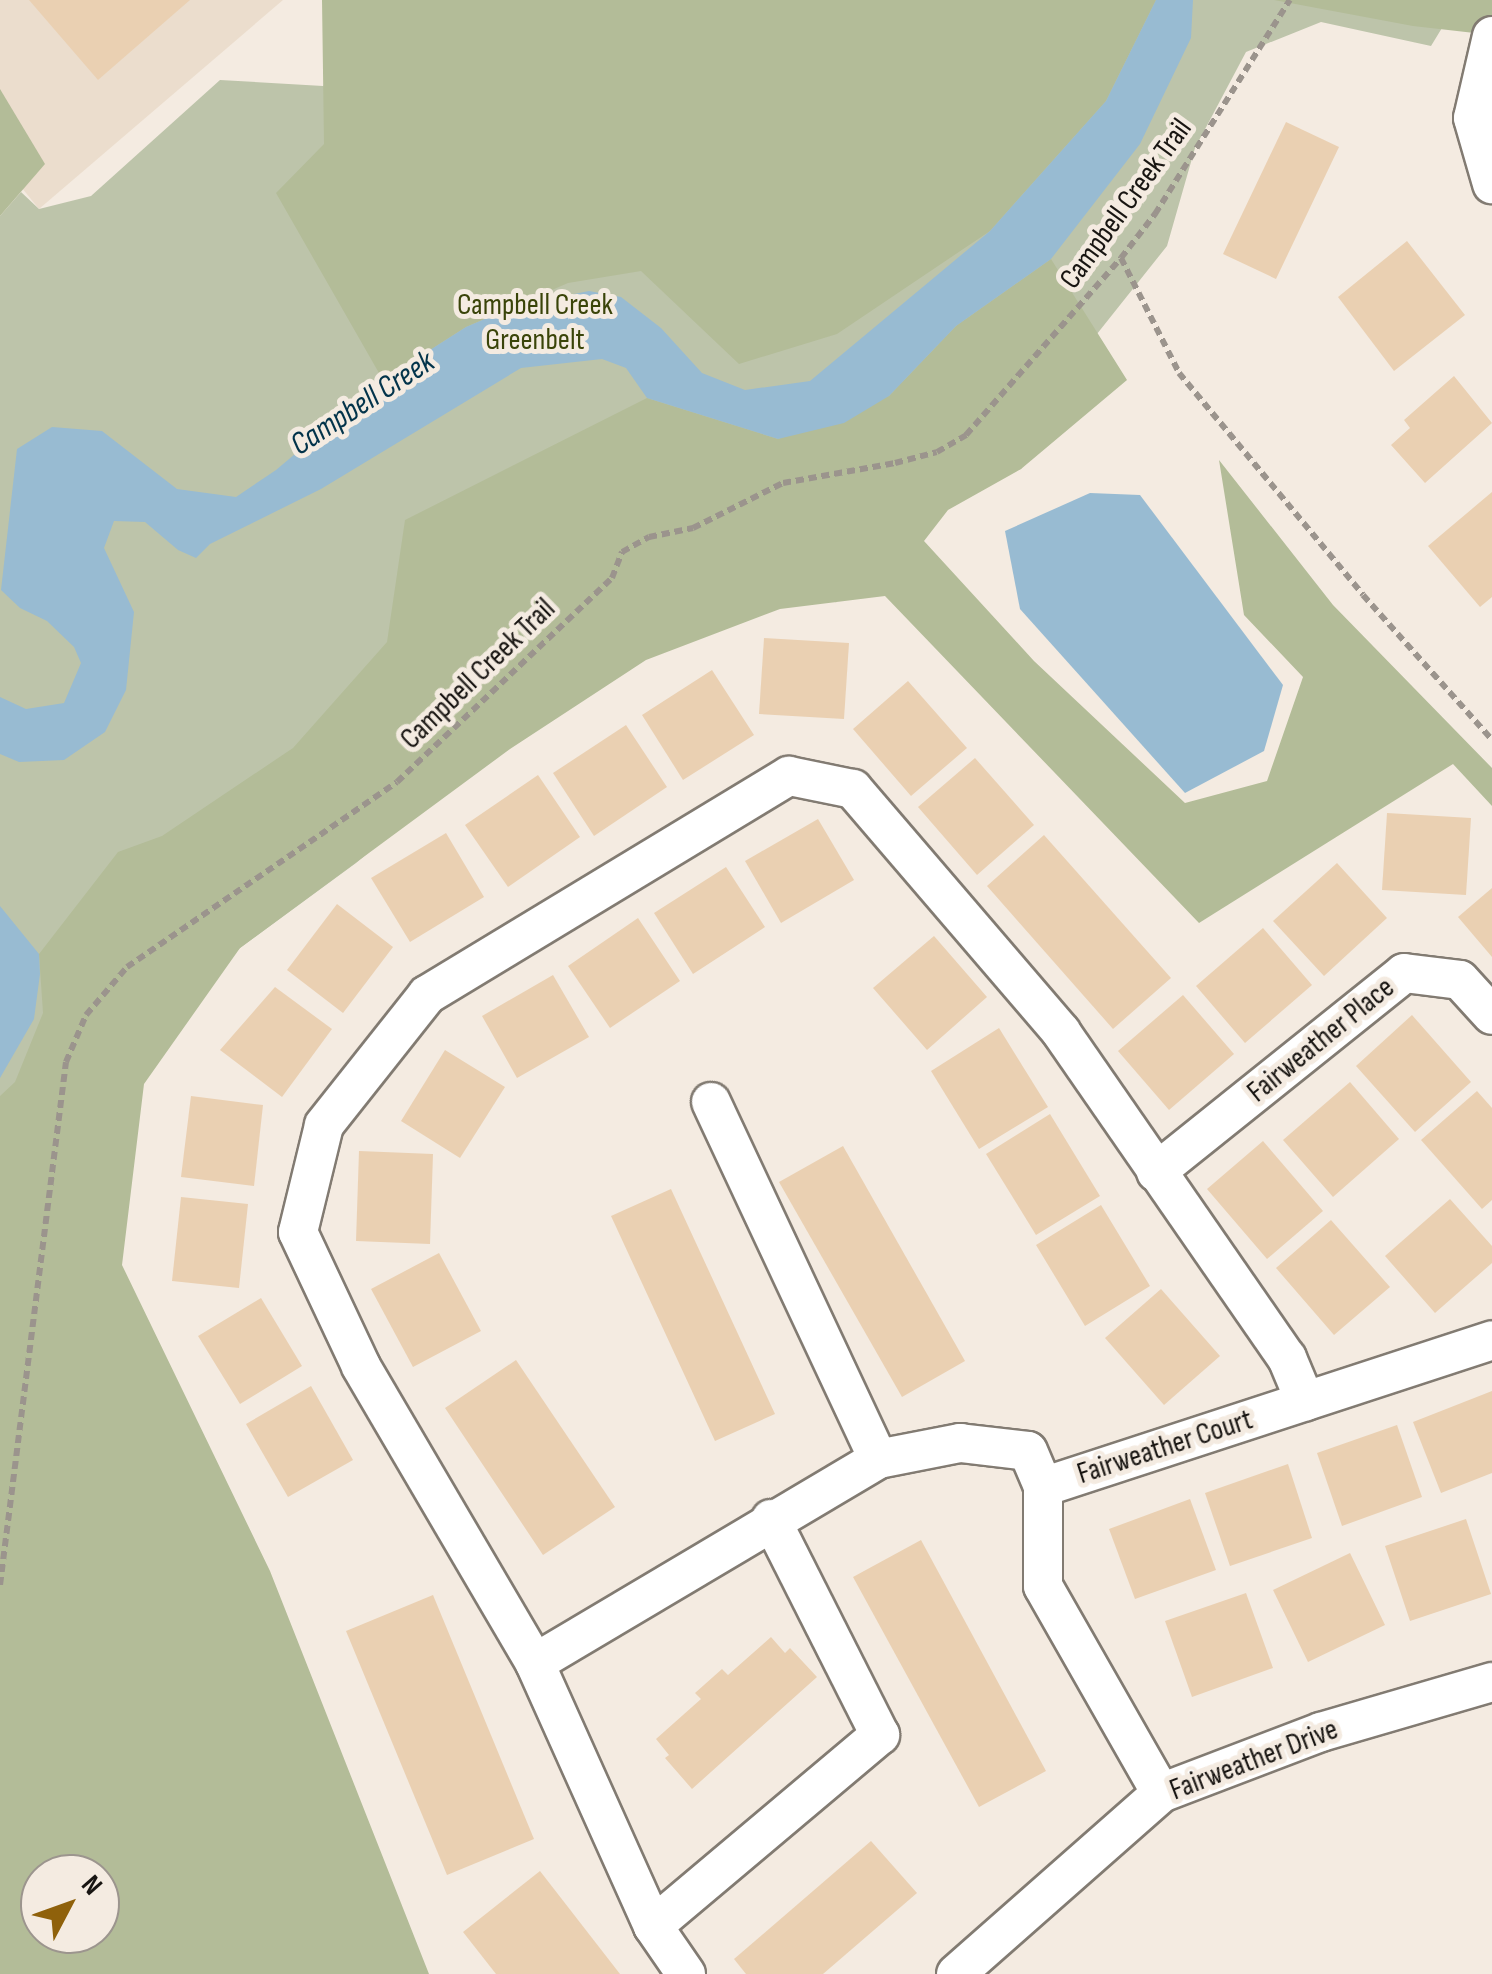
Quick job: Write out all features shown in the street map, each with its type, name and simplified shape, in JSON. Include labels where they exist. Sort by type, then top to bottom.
[{"type":"street","points":[[1492,36],[1473,118],[1492,184]]},
{"type":"street","points":[[686,1974],[653,1926],[535,1663],[361,1366],[298,1232],[324,1125],[426,995],[789,776],[852,789],[1061,1032],[1287,1358],[1306,1401]]},
{"type":"street","name":"Fairweather Place","points":[[1156,1172],[1404,973],[1460,980],[1492,1015]]},
{"type":"street","points":[[711,1102],[878,1459]]},
{"type":"street","name":"Fairweather Court","points":[[1161,1793],[1044,1586],[1043,1488],[1492,1340]]},
{"type":"street","points":[[535,1663],[878,1459],[960,1443],[1028,1450],[1043,1488]]},
{"type":"street","points":[[653,1926],[880,1735],[772,1519]]},
{"type":"street","name":"Fairweather Drive","points":[[956,1974],[1161,1793],[1321,1732],[1492,1682]]},
{"type":"path","name":"Campbell Creek Trail","points":[[0,1585],[66,1062],[86,1015],[127,967],[397,782],[612,578],[622,552],[649,538],[692,528],[783,483],[895,463],[952,446],[986,416],[1121,258],[1290,0]]},
{"type":"path","points":[[1121,258],[1179,373],[1363,595],[1492,740]]},
{"type":"shaded area","points":[[0,0],[283,0],[39,209],[0,161]]},
{"type":"green space","points":[[322,0],[1156,0],[1106,101],[990,231],[837,334],[739,364],[641,271],[568,283],[466,327],[383,380],[276,193],[324,144]]},
{"type":"green space","name":"Campbell Creek Greenbelt","points":[[426,0],[1459,0],[1431,46],[1321,22],[1246,52],[1195,148],[1167,246],[1089,344],[1021,469],[638,626],[356,863],[240,948],[118,1062],[96,1247],[423,1974],[0,1974],[0,216],[21,192],[39,209],[91,196],[220,80],[323,86]]},
{"type":"green space","points":[[1274,0],[1492,0],[1492,35],[1413,26]]},
{"type":"green space","points":[[0,89],[45,164],[0,216]]},
{"type":"green space","points":[[1051,259],[1127,380],[1021,469],[948,510],[924,541],[1034,661],[1185,803],[1267,781],[1303,677],[1244,615],[1219,460],[1333,605],[1492,768],[1492,806],[1453,764],[1199,923],[885,596],[780,609],[646,660],[510,749],[240,948],[144,1084],[122,1265],[270,1571],[429,1974],[0,1974],[0,1096],[15,1082],[43,1013],[39,954],[118,852],[162,836],[293,748],[387,642],[405,520],[647,398],[778,439],[889,396],[956,326]]},
{"type":"water","name":"Campbell Creek","points":[[1156,0],[1193,0],[1191,38],[1140,144],[1051,259],[956,326],[889,396],[844,423],[778,439],[647,398],[626,368],[602,359],[521,368],[321,489],[210,544],[196,558],[178,550],[145,522],[114,521],[104,548],[134,612],[126,690],[105,732],[64,760],[19,762],[0,754],[0,697],[26,709],[64,703],[81,663],[74,647],[47,621],[20,608],[1,590],[17,449],[52,427],[102,431],[177,489],[236,497],[276,470],[383,380],[466,327],[515,306],[589,291],[621,297],[661,328],[702,373],[745,390],[810,381],[990,231],[1106,101]]},
{"type":"water","points":[[1090,493],[1140,495],[1283,685],[1264,751],[1185,793],[1020,609],[1005,531]]},
{"type":"water","points":[[0,906],[39,954],[40,974],[34,1019],[0,1078]]},
{"type":"building","points":[[29,0],[190,0],[98,80]]},
{"type":"building","points":[[1286,122],[1339,147],[1276,279],[1223,254]]},
{"type":"building","points":[[1407,241],[1465,315],[1394,371],[1338,297]]},
{"type":"building","points":[[1454,376],[1492,423],[1425,483],[1391,445],[1410,428],[1404,420]]},
{"type":"building","points":[[1492,492],[1492,597],[1480,607],[1428,546]]},
{"type":"building","points":[[764,638],[849,643],[844,719],[759,714]]},
{"type":"building","points":[[712,670],[754,735],[683,780],[642,715]]},
{"type":"building","points":[[908,681],[967,748],[911,796],[853,729]]},
{"type":"building","points":[[626,725],[667,787],[594,836],[553,773]]},
{"type":"building","points":[[975,758],[1034,825],[977,875],[918,807]]},
{"type":"building","points":[[538,775],[580,837],[508,887],[465,825]]},
{"type":"building","points":[[1387,813],[1471,818],[1466,895],[1382,890]]},
{"type":"building","points":[[818,819],[854,880],[781,923],[745,861]]},
{"type":"building","points":[[446,833],[484,897],[410,942],[371,878]]},
{"type":"building","points":[[1044,835],[1171,978],[1113,1029],[987,886]]},
{"type":"building","points":[[1337,863],[1387,918],[1324,976],[1273,921]]},
{"type":"building","points":[[726,867],[765,927],[693,974],[654,913]]},
{"type":"building","points":[[1492,888],[1492,957],[1458,917]]},
{"type":"building","points":[[337,904],[393,947],[343,1013],[287,970]]},
{"type":"building","points":[[638,918],[680,981],[610,1028],[568,966]]},
{"type":"building","points":[[1263,928],[1312,985],[1245,1043],[1196,986]]},
{"type":"building","points":[[934,936],[987,997],[927,1050],[873,988]]},
{"type":"building","points":[[553,975],[589,1037],[517,1078],[482,1016]]},
{"type":"building","points":[[275,987],[332,1029],[282,1097],[220,1050]]},
{"type":"building","points":[[1183,995],[1234,1054],[1169,1110],[1118,1051]]},
{"type":"building","points":[[1412,1015],[1471,1082],[1415,1132],[1356,1066]]},
{"type":"building","points":[[999,1028],[1048,1107],[979,1149],[931,1071]]},
{"type":"building","points":[[445,1050],[505,1087],[460,1158],[401,1121]]},
{"type":"building","points":[[1350,1082],[1399,1139],[1333,1197],[1283,1140]]},
{"type":"building","points":[[1477,1091],[1492,1108],[1492,1200],[1482,1209],[1421,1140]]},
{"type":"building","points":[[191,1096],[263,1105],[254,1186],[181,1177]]},
{"type":"building","points":[[1050,1114],[1100,1196],[1036,1235],[986,1154]]},
{"type":"building","points":[[1263,1141],[1323,1211],[1267,1259],[1207,1189]]},
{"type":"building","points":[[843,1146],[965,1361],[902,1397],[779,1182]]},
{"type":"building","points":[[359,1151],[433,1154],[430,1244],[356,1241]]},
{"type":"building","points":[[671,1189],[775,1414],[715,1441],[611,1216]]},
{"type":"building","points":[[181,1197],[248,1204],[239,1288],[172,1281]]},
{"type":"building","points":[[1450,1199],[1492,1246],[1492,1263],[1435,1313],[1385,1256]]},
{"type":"building","points":[[1101,1205],[1150,1286],[1085,1326],[1036,1245]]},
{"type":"building","points":[[1331,1220],[1390,1287],[1334,1335],[1276,1268]]},
{"type":"building","points":[[439,1253],[481,1331],[413,1367],[371,1289]]},
{"type":"building","points":[[1161,1289],[1220,1356],[1164,1405],[1105,1338]]},
{"type":"building","points":[[261,1298],[302,1366],[240,1404],[198,1336]]},
{"type":"building","points":[[516,1360],[615,1507],[543,1555],[445,1408]]},
{"type":"building","points":[[311,1386],[353,1460],[288,1497],[246,1424]]},
{"type":"building","points":[[1492,1391],[1492,1473],[1441,1493],[1413,1422]]},
{"type":"building","points":[[1397,1425],[1422,1497],[1342,1526],[1317,1453]]},
{"type":"building","points":[[1288,1464],[1312,1538],[1230,1566],[1205,1493]]},
{"type":"building","points":[[1190,1499],[1216,1570],[1135,1599],[1109,1529]]},
{"type":"building","points":[[1466,1519],[1491,1594],[1410,1621],[1385,1546]]},
{"type":"building","points":[[921,1540],[1046,1771],[979,1807],[853,1577]]},
{"type":"building","points":[[1350,1553],[1385,1625],[1308,1662],[1273,1590]]},
{"type":"building","points":[[1246,1593],[1273,1668],[1192,1697],[1165,1621]]},
{"type":"building","points":[[433,1595],[534,1839],[447,1875],[346,1631]]},
{"type":"building","points":[[771,1637],[785,1653],[790,1648],[817,1677],[692,1789],[665,1758],[669,1755],[656,1739],[701,1699],[695,1693],[722,1669],[728,1675]]},
{"type":"building","points":[[871,1841],[917,1893],[823,1974],[746,1974],[734,1959]]},
{"type":"building","points":[[540,1871],[620,1974],[496,1974],[463,1932]]}]
